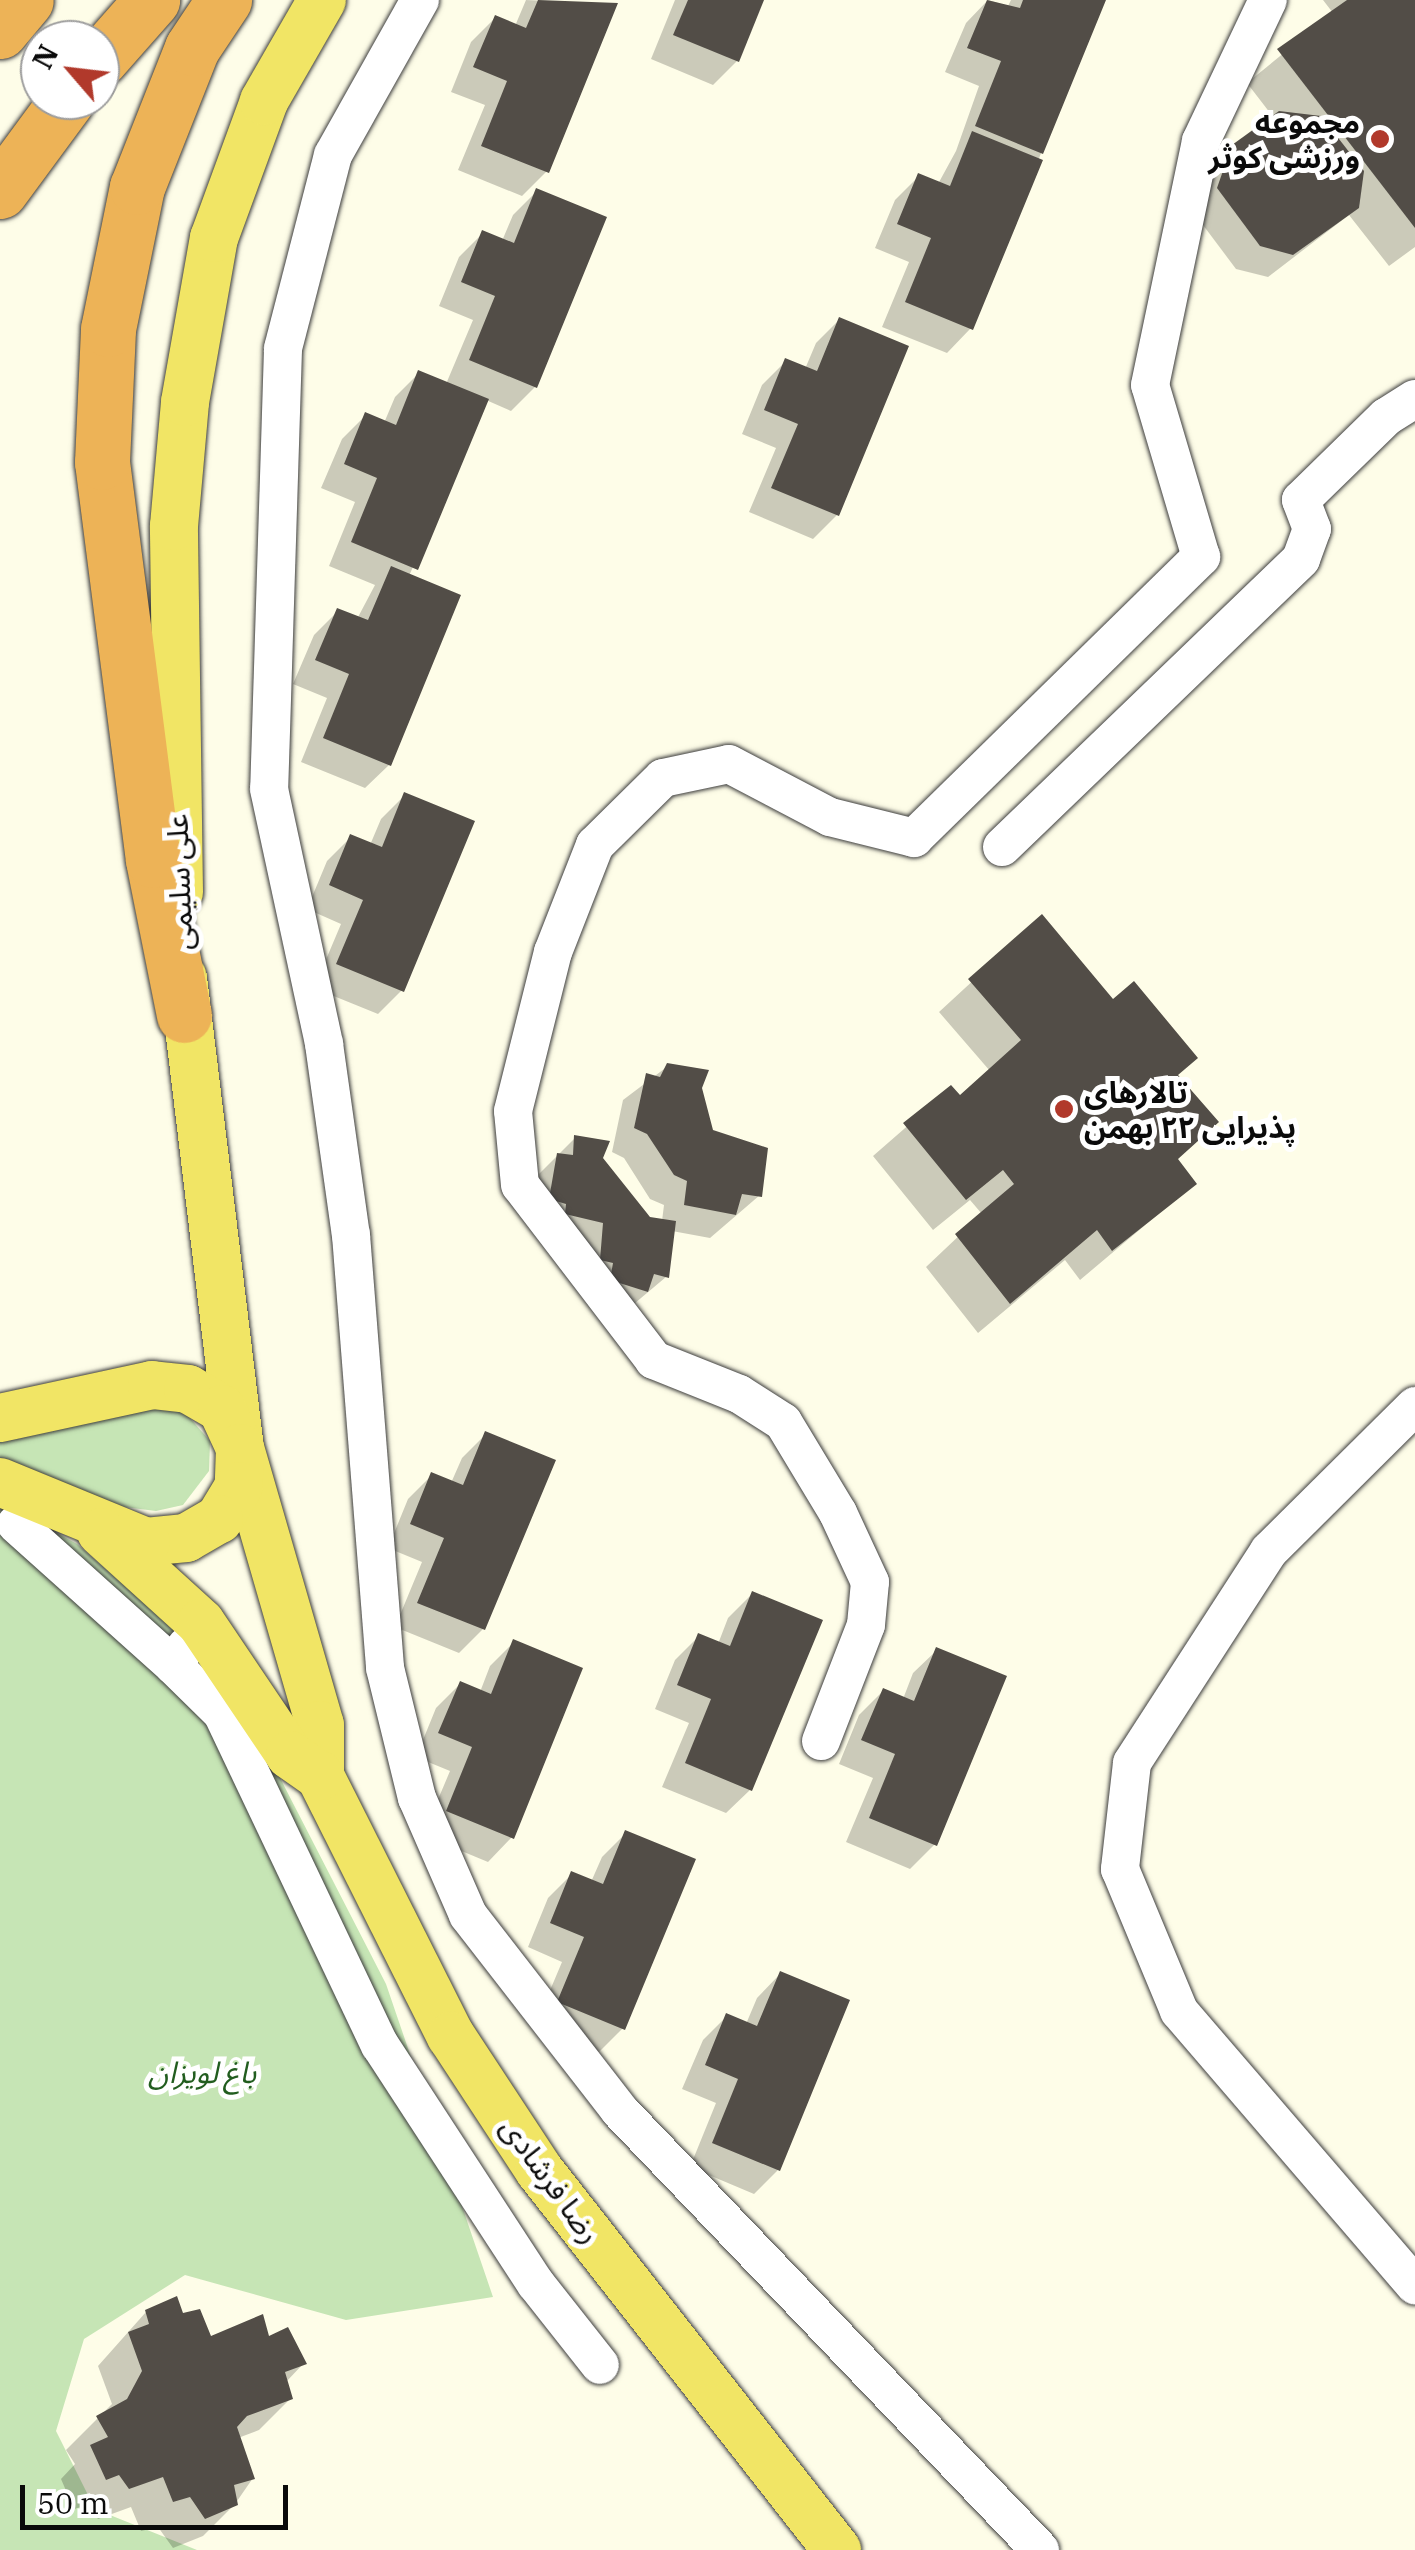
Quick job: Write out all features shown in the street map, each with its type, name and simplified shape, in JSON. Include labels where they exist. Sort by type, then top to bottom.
[{"type":"highway","points":[[0,31],[26,0]]},
{"type":"highway","points":[[120,36],[152,0]]},
{"type":"highway","points":[[184,1015],[153,860],[102,462],[108,329],[138,187],[192,48],[224,0]]},
{"type":"highway","points":[[0,191],[52,120]]},
{"type":"main road","name":"علی سلیمی","points":[[320,1776],[320,1726],[240,1448],[184,1015],[172,726],[174,526],[185,402],[214,238],[264,101],[322,0]]},
{"type":"main road","points":[[0,1418],[152,1386],[188,1389],[222,1409],[240,1448],[239,1486],[219,1519],[186,1538],[146,1542],[8,1503]]},
{"type":"main road","points":[[95,1526],[200,1623],[290,1756],[320,1776]]},
{"type":"main road","name":"رضا فرشادی","points":[[320,1776],[451,2036],[539,2170],[836,2550]]},
{"type":"street","points":[[420,0],[333,156],[283,350],[269,789],[324,1044],[351,1235],[390,1687],[417,1798],[468,1915],[619,2110],[1040,2550]]},
{"type":"street","points":[[821,1741],[866,1625],[870,1582],[783,1422],[739,1394],[654,1360],[520,1185],[513,1111],[548,970],[595,845],[663,778],[729,764],[830,817],[914,838],[1201,557],[1150,385],[1202,140],[1268,0]]},
{"type":"street","points":[[1002,846],[1301,559],[1312,529],[1301,500],[1386,417],[1415,399]]},
{"type":"street","points":[[1415,1406],[1270,1550],[1132,1763],[1120,1869],[1179,2011],[1415,2285]]},
{"type":"street","points":[[8,1503],[222,1714],[380,2044],[536,2284],[600,2365]]},
{"type":"street","points":[[174,1666],[200,1623]]},
{"type":"green space","points":[[154,1402],[182,1409],[210,1441],[209,1471],[183,1505],[156,1511],[124,1507],[0,1460],[0,1433]]},
{"type":"green space","name":"باغ لویزان","points":[[0,1502],[77,1544],[201,1653],[261,1741],[386,1984],[493,2297],[346,2320],[185,2275],[84,2339],[56,2431],[95,2509],[197,2550],[0,2550]]},
{"type":"building","points":[[538,0],[618,3],[549,173],[481,146],[507,81],[473,67],[495,15],[526,28]]},
{"type":"building","points":[[688,0],[764,0],[739,62],[673,35]]},
{"type":"building","points":[[987,0],[1020,8],[1023,0],[1106,0],[1043,154],[975,126],[1001,61],[967,48]]},
{"type":"building","name":"مجموعه ورزشی کوثر","points":[[1347,0],[1415,0],[1415,228],[1277,49]]},
{"type":"building","points":[[1279,111],[1321,116],[1364,171],[1359,208],[1293,255],[1260,246],[1217,188],[1232,145]]},
{"type":"building","points":[[972,131],[1043,160],[973,330],[905,302],[931,238],[897,224],[918,173],[950,186]]},
{"type":"building","points":[[536,188],[607,217],[537,388],[469,360],[495,296],[461,282],[482,230],[514,243]]},
{"type":"building","points":[[839,317],[909,346],[839,516],[771,488],[798,424],[764,410],[785,358],[817,371]]},
{"type":"building","points":[[418,370],[489,399],[418,570],[351,542],[377,478],[344,464],[365,412],[396,425]]},
{"type":"building","points":[[391,566],[461,595],[391,766],[323,738],[349,674],[315,660],[337,608],[368,620]]},
{"type":"building","points":[[404,792],[475,821],[404,992],[336,964],[363,900],[329,885],[350,834],[382,847]]},
{"type":"building","name":"تالارهای پذیرایی ۲۲ بهمن","points":[[1042,914],[1113,999],[1134,981],[1198,1058],[1178,1075],[1219,1122],[1178,1159],[1197,1184],[1112,1251],[1097,1230],[1010,1304],[955,1234],[1014,1184],[1003,1170],[966,1200],[903,1123],[951,1085],[960,1095],[1021,1040],[968,979]]},
{"type":"building","points":[[667,1063],[709,1070],[702,1088],[713,1130],[768,1148],[762,1197],[742,1194],[736,1215],[684,1205],[687,1181],[674,1175],[647,1134],[634,1128],[646,1073],[660,1077]]},
{"type":"building","points":[[574,1135],[610,1141],[603,1158],[650,1217],[676,1221],[669,1278],[654,1274],[648,1292],[610,1280],[613,1263],[600,1260],[603,1223],[565,1214],[566,1204],[549,1199],[557,1153],[573,1155]]},
{"type":"building","points":[[485,1431],[556,1460],[485,1630],[417,1603],[444,1538],[410,1524],[431,1472],[463,1485]]},
{"type":"building","points":[[752,1591],[823,1620],[752,1791],[685,1763],[711,1699],[677,1685],[698,1633],[730,1646]]},
{"type":"building","points":[[513,1639],[583,1668],[514,1839],[446,1811],[472,1747],[438,1733],[460,1681],[491,1694]]},
{"type":"building","points":[[936,1647],[1007,1676],[937,1846],[869,1818],[895,1754],[861,1740],[883,1688],[914,1701]]},
{"type":"building","points":[[625,1830],[696,1859],[625,2030],[557,2002],[584,1937],[550,1923],[571,1871],[603,1884]]},
{"type":"building","points":[[780,1971],[850,2000],[780,2171],[712,2143],[738,2079],[705,2065],[726,2013],[757,2026]]},
{"type":"building","points":[[177,2296],[183,2313],[200,2309],[211,2336],[263,2314],[269,2336],[288,2327],[307,2364],[285,2372],[293,2399],[247,2416],[237,2427],[255,2479],[234,2485],[238,2505],[205,2519],[190,2497],[173,2502],[163,2477],[129,2489],[119,2475],[106,2480],[90,2445],[108,2437],[96,2416],[127,2399],[142,2371],[128,2332],[149,2324],[145,2310]]},
{"type":"place","name":"مجموعه ورزشی کوثر","points":[[1380,139]]},
{"type":"place","name":"تالارهای پذیرایی ۲۲ بهمن","points":[[1064,1109]]}]
